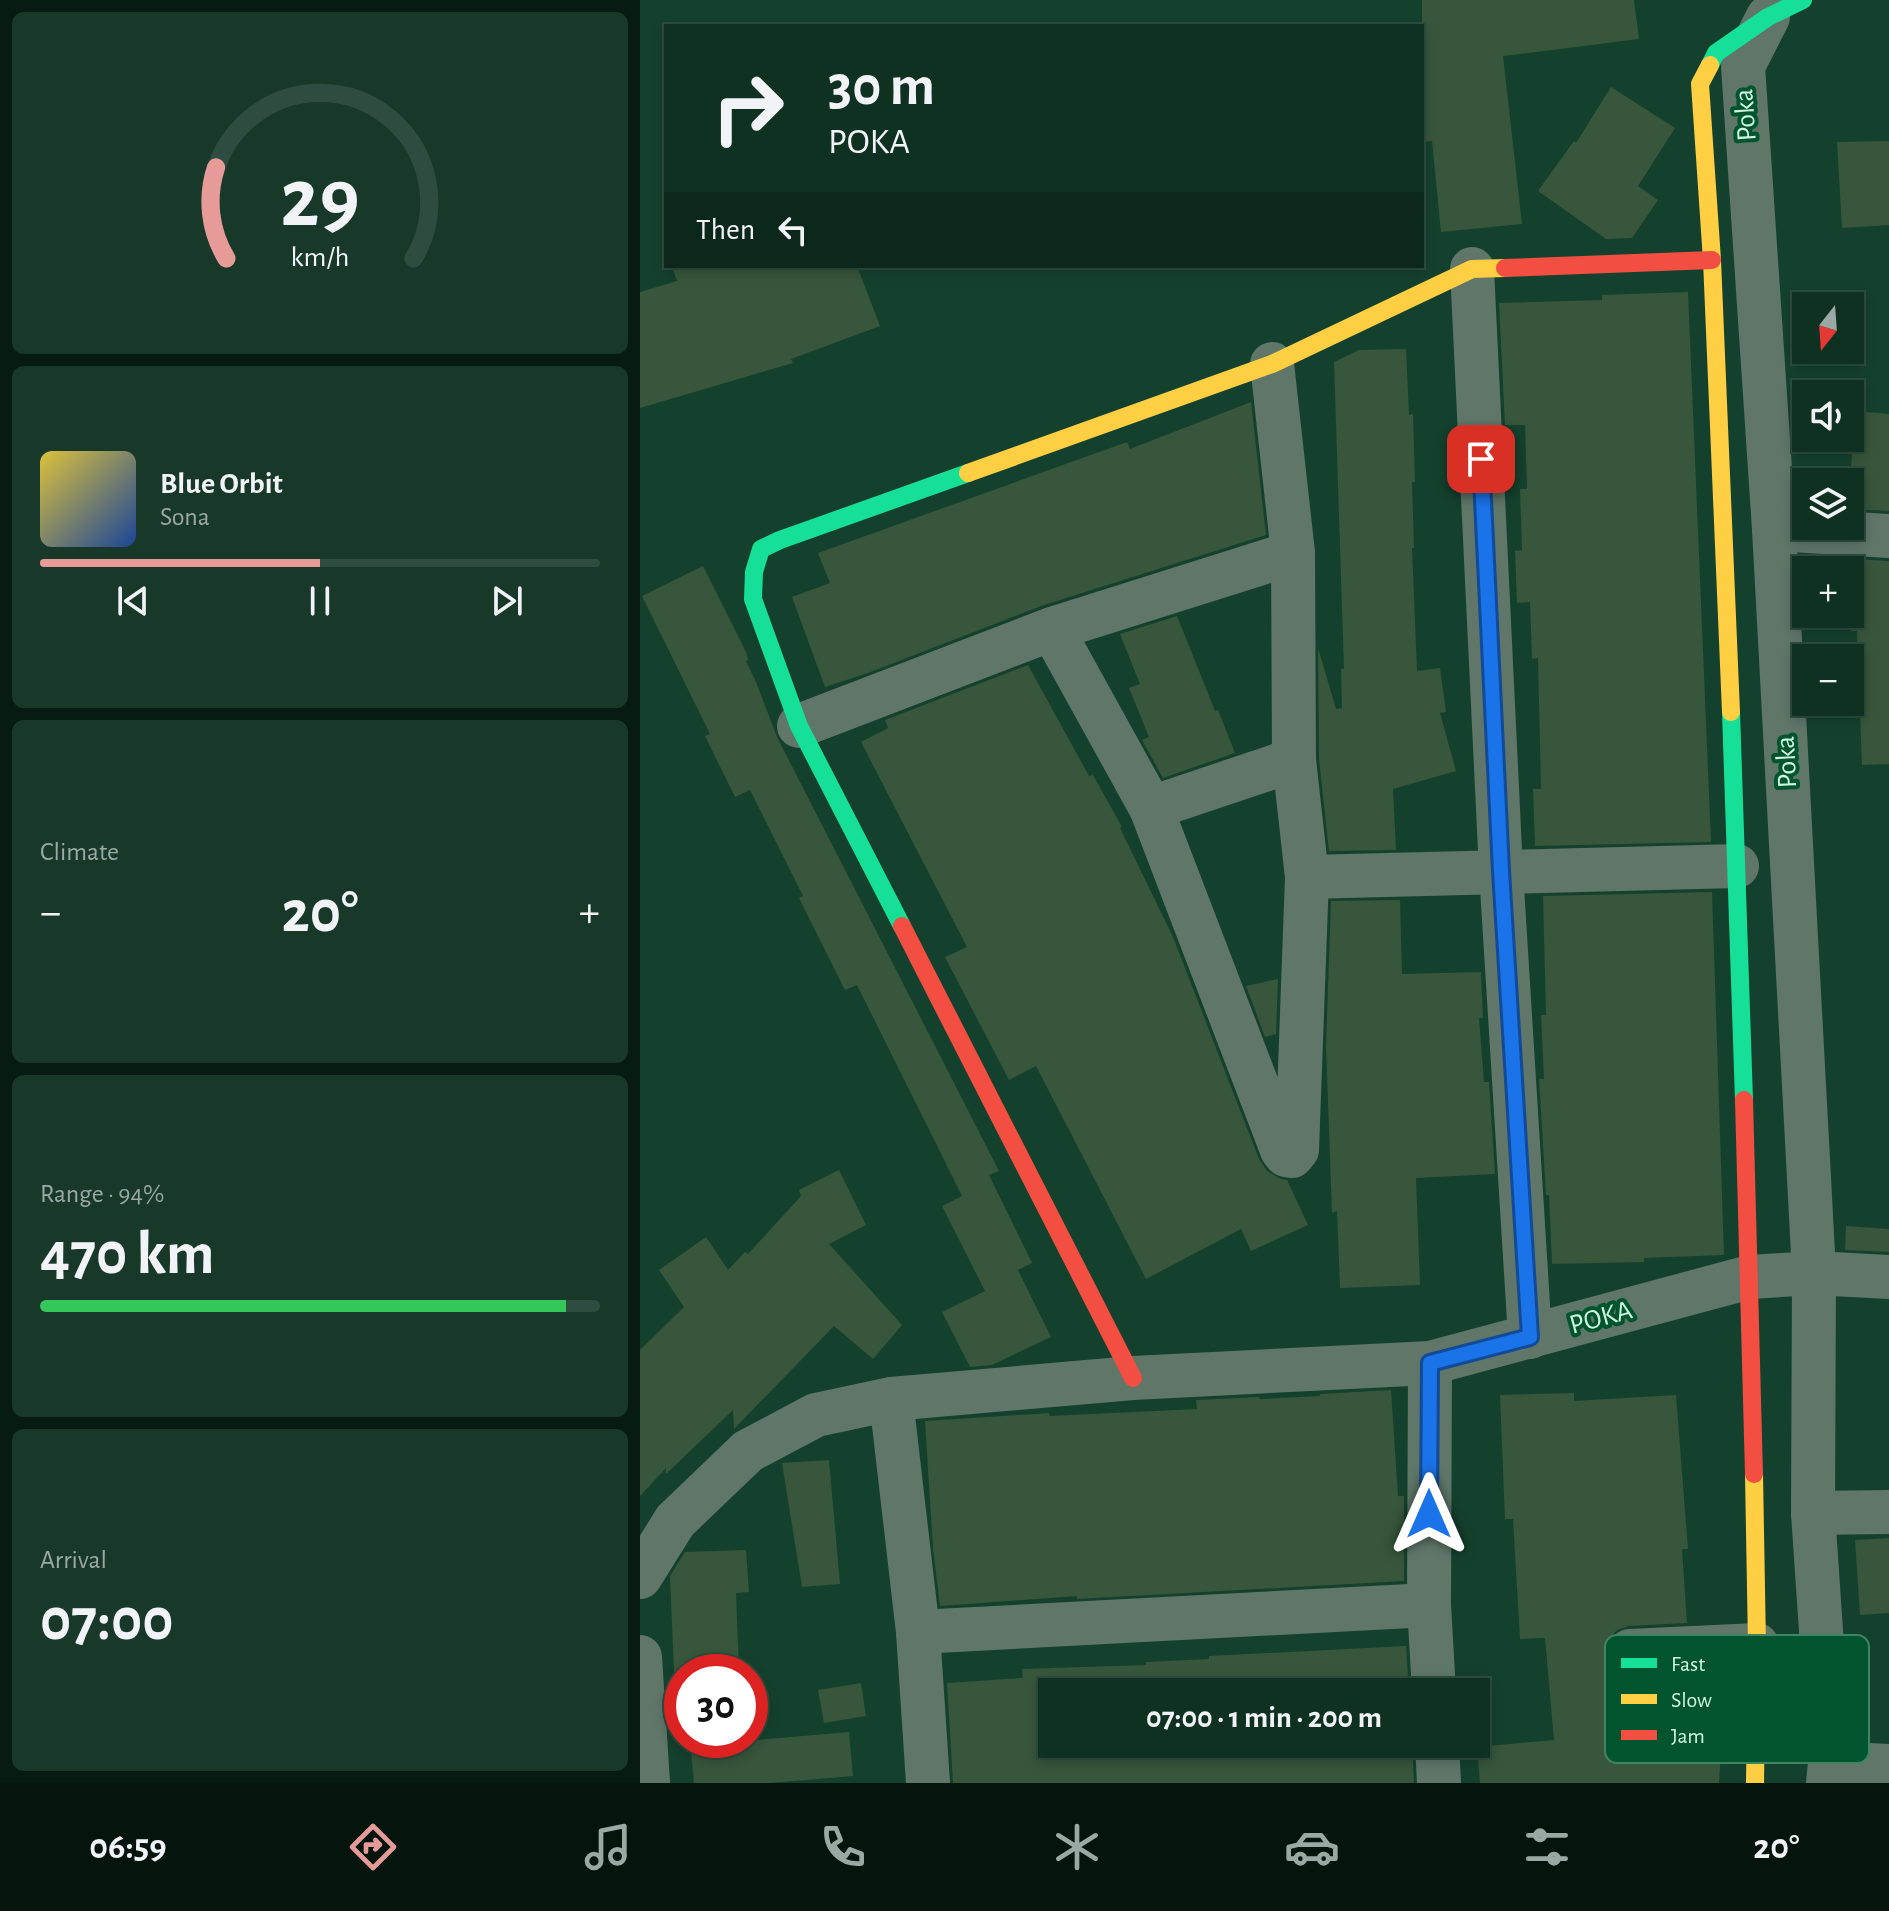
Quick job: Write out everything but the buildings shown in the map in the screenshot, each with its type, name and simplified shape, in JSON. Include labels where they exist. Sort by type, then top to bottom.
[{"type":"street","points":[[1757,1635],[1750,1277],[1737,866],[1712,260],[1700,84],[1716,53],[1786,8]]},
{"type":"street","name":"Poka","points":[[1786,8],[1743,66],[1774,529],[1814,1273],[1813,1513],[1821,1635]]},
{"type":"street","points":[[1133,1378],[799,726],[753,599],[754,572],[761,549],[795,534],[1272,364],[1472,269],[1712,260]]},
{"type":"street","points":[[1472,269],[1501,871],[1530,1337]]},
{"type":"street","points":[[1052,629],[1151,808],[1282,1150],[1292,1156],[1297,1150],[1307,877],[1294,760],[1293,553],[1272,364]]},
{"type":"street","points":[[1774,529],[1889,536]]},
{"type":"street","points":[[799,726],[1052,629],[1293,553]]},
{"type":"street","points":[[1151,808],[1294,760]]},
{"type":"street","points":[[1307,877],[1737,866]]},
{"type":"street","name":"POKA","points":[[640,1577],[675,1521],[748,1451],[816,1415],[891,1399],[1133,1378],[1430,1363],[1750,1277],[1814,1273],[1889,1277]]},
{"type":"street","points":[[1430,1363],[1429,1605],[1433,1678]]},
{"type":"street","points":[[891,1399],[918,1632],[928,1783]]},
{"type":"street","points":[[1813,1513],[1889,1512]]},
{"type":"street","points":[[918,1632],[1429,1605]]},
{"type":"street","points":[[640,1657],[648,1783]]},
{"type":"street","points":[[1438,1758],[1439,1783]]},
{"type":"street","points":[[1755,1763],[1755,1783]]},
{"type":"street","points":[[1829,1773],[1889,1766]]},
{"type":"traffic: fast","points":[[1710,65],[1716,53],[1768,17],[1803,0]]},
{"type":"traffic: fast","points":[[902,926],[799,726],[753,599],[754,572],[761,549],[780,540],[968,473]]},
{"type":"traffic: fast","points":[[1731,712],[1744,1100]]},
{"type":"traffic: slow","points":[[1710,65],[1700,84],[1712,260],[1731,712]]},
{"type":"traffic: slow","points":[[968,473],[1272,364],[1472,269],[1505,268]]},
{"type":"traffic: slow","points":[[1754,1474],[1757,1635]]},
{"type":"traffic: slow","points":[[1755,1763],[1755,1783]]},
{"type":"traffic: jam","points":[[1505,268],[1712,260]]},
{"type":"traffic: jam","points":[[902,926],[1133,1378]]},
{"type":"traffic: jam","points":[[1744,1100],[1754,1474]]},
{"type":"route","points":[[1429,1514],[1430,1363],[1530,1337],[1501,871],[1481,459]]}]
